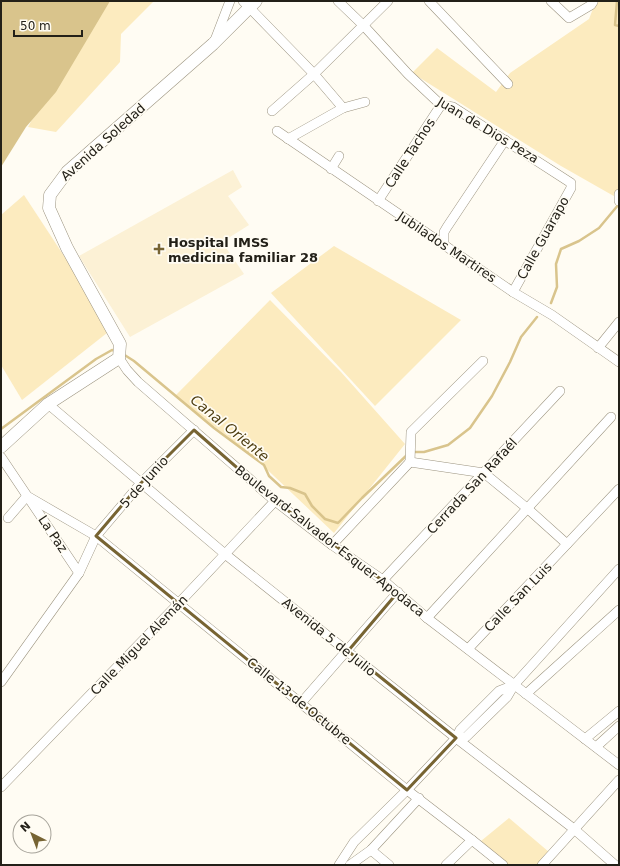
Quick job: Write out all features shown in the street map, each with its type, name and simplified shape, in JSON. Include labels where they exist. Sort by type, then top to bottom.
[{"type":"main road","name":"Avenida Soledad","points":[[119,358],[120,344],[67,248],[49,208],[50,195],[67,172],[213,44],[249,3]]},
{"type":"main road","points":[[1,447],[48,404],[119,358]]},
{"type":"street","points":[[213,44],[230,1]]},
{"type":"street","name":"Juan de Dios Peza","points":[[338,1],[364,26],[408,74],[441,105],[453,107],[571,183]]},
{"type":"street","points":[[272,111],[314,74],[388,1]]},
{"type":"street","points":[[429,1],[508,84]]},
{"type":"street","points":[[551,1],[569,18],[591,5],[593,2],[592,1]]},
{"type":"street","points":[[249,3],[343,108]]},
{"type":"street","points":[[288,139],[343,108],[365,102]]},
{"type":"street","name":"Calle Tachos","points":[[378,201],[441,105]]},
{"type":"street","name":"Jubilados Martires","points":[[277,131],[378,201],[619,362]]},
{"type":"street","points":[[444,245],[444,232],[505,140]]},
{"type":"street","points":[[331,169],[339,156]]},
{"type":"street","name":"Calle Guarapo","points":[[513,292],[571,188],[571,183]]},
{"type":"street","points":[[619,194],[619,201]]},
{"type":"street","points":[[598,348],[619,322]]},
{"type":"street","name":"Boulevard Salvador Esquer Apodaca","points":[[119,358],[138,382],[275,501],[383,580],[427,618],[619,765]]},
{"type":"street","points":[[332,544],[410,462],[411,432],[483,361]]},
{"type":"street","name":"Cerrada San Rafaél","points":[[383,580],[560,391]]},
{"type":"street","name":"Avenida 5 de Julio","points":[[48,404],[225,554],[456,738],[574,829],[615,865]]},
{"type":"street","points":[[427,618],[611,417]]},
{"type":"street","name":"5 de Junio","points":[[1,682],[79,573],[96,536],[141,483],[194,430]]},
{"type":"street","name":"La Paz","points":[[1,457],[79,573]]},
{"type":"street","points":[[410,462],[484,473],[568,544]]},
{"type":"street","name":"Calle San Luis","points":[[468,649],[619,489]]},
{"type":"street","points":[[8,518],[27,496]]},
{"type":"street","name":"Calle 13 de Octubre","points":[[27,496],[96,536],[407,790],[503,865]]},
{"type":"street","name":"Calle Miguel Alemán","points":[[1,787],[179,603],[275,501]]},
{"type":"street","points":[[339,865],[354,842],[407,790],[456,738],[460,730],[499,691],[514,685],[619,569]]},
{"type":"street","points":[[301,703],[398,592]]},
{"type":"street","points":[[526,694],[619,610]]},
{"type":"street","points":[[585,739],[619,711]]},
{"type":"street","points":[[596,747],[619,726]]},
{"type":"street","points":[[542,865],[619,780]]},
{"type":"street","points":[[350,865],[371,850],[419,798]]},
{"type":"street","points":[[446,865],[472,840]]},
{"type":"street","points":[[371,850],[389,865]]},
{"type":"highlighted area","points":[[194,430],[275,501],[398,592],[348,651],[456,738],[407,790],[96,536],[141,483]]},
{"type":"shaded area","points":[[1,1],[110,1],[56,92],[26,127],[1,167]]},
{"type":"shaded area","points":[[98,1],[154,1],[121,34],[120,62],[56,132],[28,127],[76,39]]},
{"type":"shaded area","points":[[596,1],[619,1],[619,199],[561,166],[412,73],[437,48],[496,92],[510,73],[589,19]]},
{"type":"shaded area","name":"Hospital IMSS medicina familiar 28","points":[[233,170],[242,187],[228,196],[249,225],[222,242],[244,274],[130,337],[79,256]]},
{"type":"shaded area","points":[[24,195],[112,329],[22,400],[1,365],[1,215]]},
{"type":"shaded area","points":[[334,246],[461,320],[375,406],[271,293]]},
{"type":"shaded area","points":[[270,300],[341,372],[405,444],[334,533],[255,458],[175,396]]},
{"type":"shaded area","points":[[509,818],[549,852],[537,865],[508,865],[481,841]]},
{"type":"waterway","name":"Canal Oriente","points":[[617,1],[615,25],[619,26]]},
{"type":"waterway","name":"Canal Oriente","points":[[551,303],[557,287],[556,264],[561,249],[579,241],[599,228],[619,204]]},
{"type":"waterway","name":"Canal Oriente","points":[[412,452],[424,452],[448,445],[470,428],[492,396],[521,337],[537,317]]},
{"type":"waterway","name":"Canal Oriente","points":[[1,429],[96,359],[112,350],[116,351]]},
{"type":"waterway","name":"Canal Oriente","points":[[123,354],[134,361],[214,428],[264,465],[269,476],[281,487],[290,488],[305,494],[312,506],[325,519],[338,523],[408,454]]},
{"type":"place","name":"Hospital IMSS medicina familiar 28","points":[[159,249]]}]
